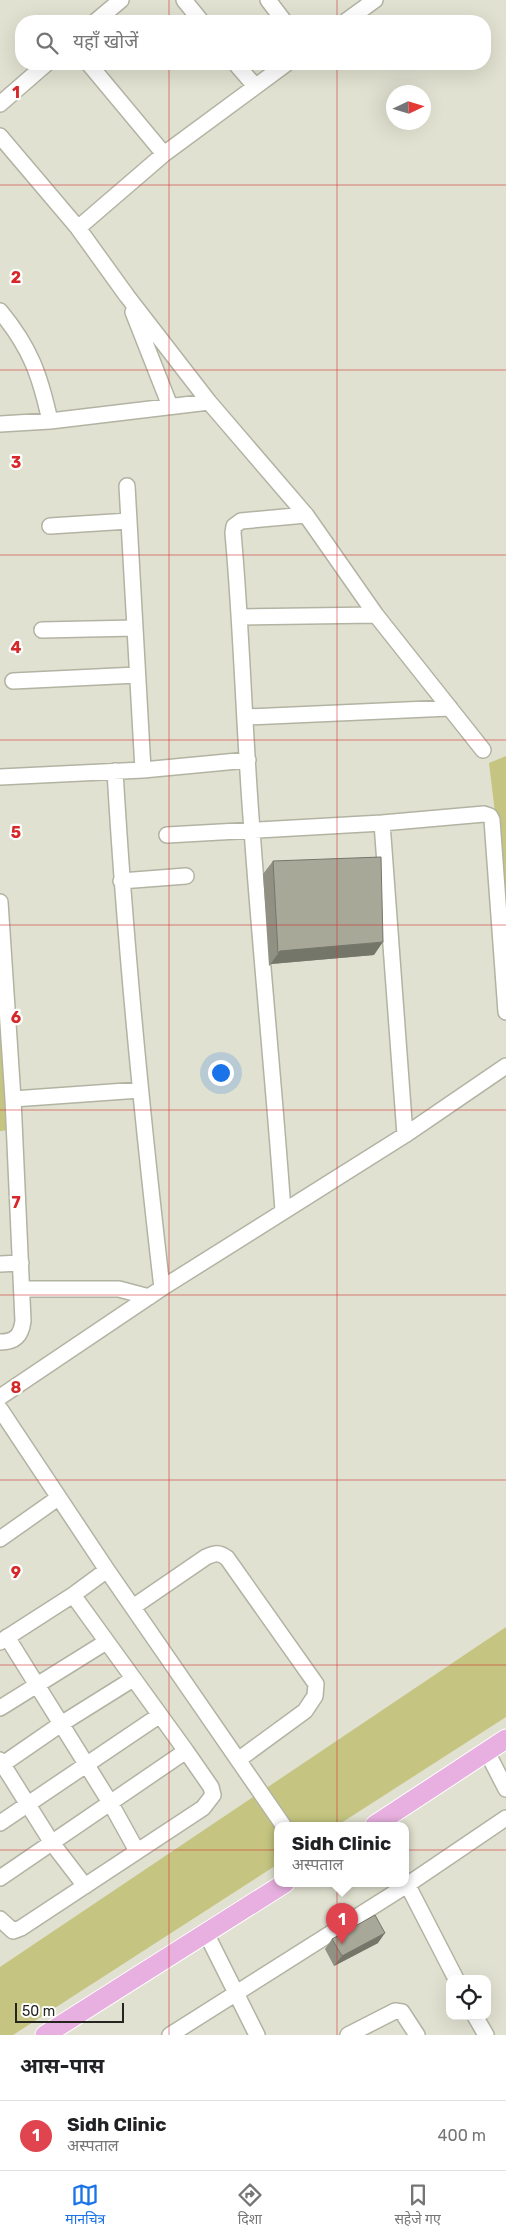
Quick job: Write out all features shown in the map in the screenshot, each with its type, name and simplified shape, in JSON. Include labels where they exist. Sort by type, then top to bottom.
[{"type":"main road","points":[[382,1822],[506,1739]]},
{"type":"main road","points":[[48,2034],[279,1887]]},
{"type":"street","points":[[103,15],[121,0]]},
{"type":"street","points":[[184,0],[196,15]]},
{"type":"street","points":[[268,0],[279,15]]},
{"type":"street","points":[[354,15],[375,0]]},
{"type":"street","points":[[0,104],[39,70]]},
{"type":"street","points":[[94,70],[164,154]]},
{"type":"street","points":[[241,70],[254,86]]},
{"type":"street","points":[[78,228],[164,154],[277,70]]},
{"type":"street","points":[[0,136],[78,228],[208,402],[306,515],[376,615],[483,750]]},
{"type":"street","points":[[127,296],[170,406]]},
{"type":"street","points":[[0,311],[5,327],[34,364],[41,382],[50,421]]},
{"type":"street","points":[[0,424],[50,421],[208,402]]},
{"type":"street","points":[[127,486],[143,770]]},
{"type":"street","points":[[283,1211],[252,829],[241,618],[232,533],[234,526],[245,520],[306,515]]},
{"type":"street","points":[[50,526],[129,521]]},
{"type":"street","points":[[241,618],[376,615]]},
{"type":"street","points":[[42,630],[135,628]]},
{"type":"street","points":[[13,681],[138,675]]},
{"type":"street","points":[[246,717],[450,708]]},
{"type":"street","points":[[0,777],[143,770],[248,760]]},
{"type":"street","points":[[115,771],[122,881],[140,1090],[162,1288]]},
{"type":"street","points":[[167,835],[382,823],[484,814],[490,816],[492,820],[504,958],[506,1012]]},
{"type":"street","points":[[382,823],[405,1135]]},
{"type":"street","points":[[122,881],[186,876]]},
{"type":"street","points":[[0,902],[3,993],[14,1099],[7,1132],[21,1263],[23,1321],[20,1334],[10,1342],[0,1342]]},
{"type":"street","points":[[0,1397],[162,1288],[405,1135],[506,1066]]},
{"type":"street","points":[[14,1099],[140,1090]]},
{"type":"street","points":[[0,1264],[21,1263]]},
{"type":"street","points":[[22,1289],[119,1289],[149,1297]]},
{"type":"street","points":[[0,1409],[58,1498],[281,1822]]},
{"type":"street","points":[[0,1539],[58,1498]]},
{"type":"street","points":[[133,1607],[206,1557],[218,1553],[222,1554],[227,1558],[316,1684],[315,1696],[305,1711],[238,1760]]},
{"type":"street","points":[[107,1570],[73,1595],[3,1640],[36,1684],[111,1804],[137,1850]]},
{"type":"street","points":[[0,1919],[13,1931],[21,1928],[203,1808],[213,1795],[211,1787],[186,1751],[73,1595]]},
{"type":"street","points":[[0,1708],[106,1642]]},
{"type":"street","points":[[85,1886],[52,1842],[1,1764],[133,1679]]},
{"type":"street","points":[[0,1823],[160,1715]]},
{"type":"street","points":[[0,1878],[186,1751]]},
{"type":"street","points":[[487,1752],[506,1789]]},
{"type":"street","points":[[409,1883],[506,1818]]},
{"type":"street","points":[[170,2035],[402,1887]]},
{"type":"street","points":[[409,1887],[454,1975]]},
{"type":"street","points":[[206,1933],[258,2035]]},
{"type":"street","points":[[348,2035],[395,2011],[402,2012],[417,2035]]},
{"type":"street","points":[[478,2020],[486,2035]]},
{"type":"shaded area","points":[[506,756],[506,943],[501,862],[489,763]]},
{"type":"shaded area","points":[[0,994],[12,1130],[0,1131]]},
{"type":"shaded area","points":[[506,1627],[506,1717],[343,1822],[274,1822],[274,1867],[13,2035],[0,2035],[0,1967]]},
{"type":"building","points":[[381,857],[383,942],[280,951],[278,953],[273,861]]},
{"type":"building","points":[[375,1915],[385,1933],[342,1956],[332,1939]]},
{"type":"place","name":"Sidh Clinic","points":[[342,1944]]}]
